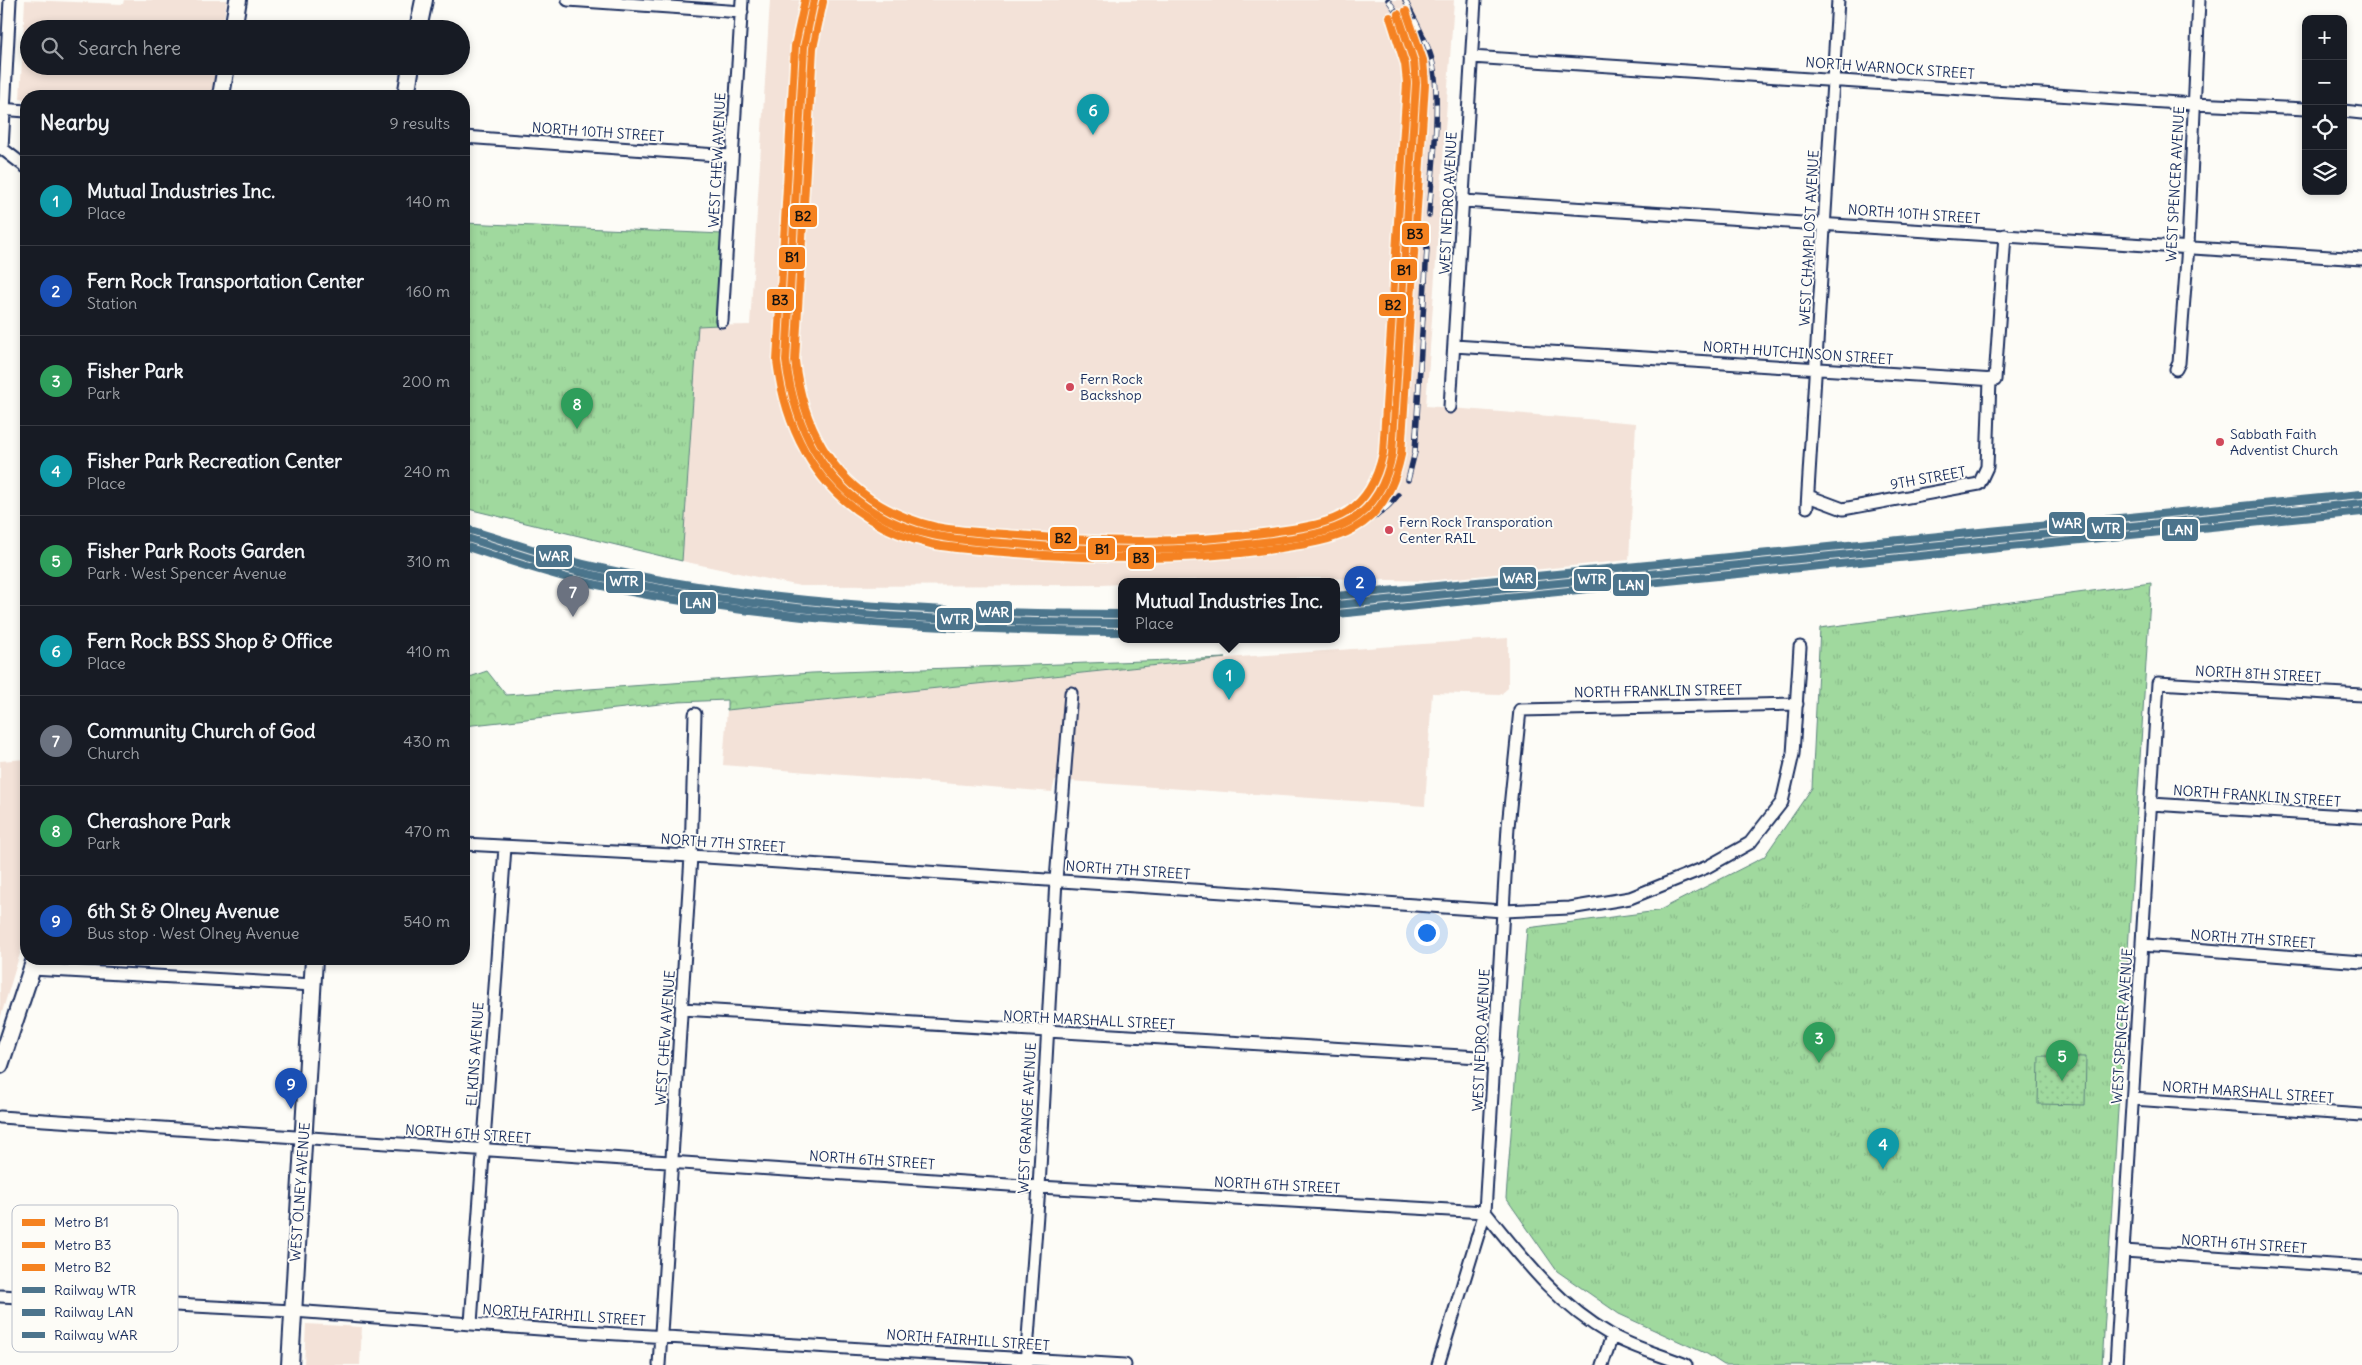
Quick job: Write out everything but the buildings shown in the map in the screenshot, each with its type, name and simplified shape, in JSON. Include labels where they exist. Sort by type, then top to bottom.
[{"type":"street","points":[[10,0],[1,148],[20,162]]},
{"type":"street","points":[[235,20],[238,0]]},
{"type":"street","points":[[420,20],[424,0]]},
{"type":"street","points":[[568,0],[742,12]]},
{"type":"street","name":"WEST CHEW AVENUE","points":[[722,321],[742,0]]},
{"type":"street","name":"WEST NEDRO AVENUE","points":[[1450,407],[1475,0]]},
{"type":"street","name":"WEST CHAMPLOST AVENUE","points":[[1808,502],[1838,0]]},
{"type":"street","name":"WEST SPENCER AVENUE","points":[[2176,369],[2179,363],[2188,246],[2199,0]]},
{"type":"street","name":"NORTH WARNOCK STREET","points":[[1471,57],[1833,79],[2194,104],[2302,109]]},
{"type":"street","points":[[222,90],[224,75]]},
{"type":"street","points":[[407,90],[410,75]]},
{"type":"street","points":[[2,109],[20,110]]},
{"type":"street","points":[[2347,112],[2362,112]]},
{"type":"street","name":"NORTH 10TH STREET","points":[[470,137],[731,156]]},
{"type":"street","name":"NORTH 10TH STREET","points":[[1464,200],[2362,258]]},
{"type":"street","points":[[1990,380],[1995,380],[2005,235]]},
{"type":"street","name":"NORTH HUTCHINSON STREET","points":[[1454,346],[1990,380]]},
{"type":"street","name":"9TH STREET","points":[[1808,502],[1843,509],[1979,484],[1987,467],[1990,380]]},
{"type":"street","points":[[1796,704],[1800,647]]},
{"type":"street","name":"NORTH 8TH STREET","points":[[2158,689],[2158,683],[2362,695]]},
{"type":"street","name":"WEST SPENCER AVENUE","points":[[2116,1365],[2158,689]]},
{"type":"street","name":"WEST GRANGE AVENUE","points":[[1026,1362],[1039,1187],[1056,880],[1071,693]]},
{"type":"street","name":"NORTH FRANKLIN STREET","points":[[1520,710],[1796,704]]},
{"type":"street","name":"NORTH 7TH STREET","points":[[470,844],[691,856],[1503,911],[1570,908],[1630,898],[1707,867],[1750,843],[1782,802],[1793,754],[1796,704]]},
{"type":"street","name":"WEST NEDRO AVENUE","points":[[1438,1365],[1485,1212],[1508,827],[1520,710]]},
{"type":"street","name":"WEST CHEW AVENUE","points":[[660,1365],[691,856],[695,714]]},
{"type":"street","name":"NORTH FRANKLIN STREET","points":[[2151,804],[2362,817]]},
{"type":"street","name":"ELKINS AVENUE","points":[[472,1323],[505,847]]},
{"type":"street","name":"NORTH 7TH STREET","points":[[2142,945],[2362,962]]},
{"type":"street","points":[[0,1064],[34,965]]},
{"type":"street","points":[[47,965],[313,985]]},
{"type":"street","name":"WEST OLNEY AVENUE","points":[[290,1365],[314,965]]},
{"type":"street","name":"NORTH MARSHALL STREET","points":[[682,1009],[1495,1058]]},
{"type":"street","name":"NORTH MARSHALL STREET","points":[[2133,1099],[2362,1115]]},
{"type":"street","name":"NORTH 6TH STREET","points":[[0,1117],[1039,1187],[1485,1212]]},
{"type":"street","points":[[1485,1212],[1538,1278],[1570,1308],[1612,1336],[1686,1365]]},
{"type":"street","name":"NORTH 6TH STREET","points":[[2124,1251],[2362,1268]]},
{"type":"street","name":"NORTH FAIRHILL STREET","points":[[178,1306],[293,1311],[1026,1362],[1125,1365]]},
{"type":"street","points":[[1602,1365],[1612,1336]]},
{"type":"shaded area","points":[[25,0],[123,4],[124,0],[227,0],[224,20],[24,20]]},
{"type":"shaded area","points":[[770,0],[1454,0],[1426,406],[1636,423],[1629,560],[1428,581],[1340,578],[1118,578],[1118,584],[1102,585],[800,586],[682,561],[698,326],[750,325]]},
{"type":"shaded area","points":[[21,75],[214,75],[212,90],[20,90]]},
{"type":"shaded area","points":[[1508,638],[1508,688],[1500,695],[1432,693],[1425,806],[1055,780],[1052,792],[723,765],[727,710],[1226,658]]},
{"type":"shaded area","points":[[20,759],[20,954],[0,1019],[0,761]]},
{"type":"shaded area","points":[[306,1324],[362,1327],[360,1365],[304,1365]]},
{"type":"green space","points":[[470,223],[723,234],[719,325],[698,326],[682,561],[470,509]]},
{"type":"green space","points":[[2151,583],[2102,1365],[1724,1365],[1707,1354],[1619,1314],[1557,1271],[1506,1198],[1527,928],[1658,911],[1764,857],[1812,788],[1820,628]]},
{"type":"green space","points":[[1226,658],[727,710],[727,700],[678,702],[470,725],[470,677],[487,671],[506,695],[812,673]]},
{"type":"green space","points":[[2039,1056],[2086,1057],[2085,1105],[2038,1104]]},
{"type":"railway","points":[[1388,0],[1398,14]]},
{"type":"railway","points":[[1405,0],[1427,45],[1435,76],[1436,115],[1429,215]]},
{"type":"railway","points":[[1408,480],[1415,452],[1427,248]]},
{"type":"railway","points":[[1258,543],[1297,540],[1352,529],[1369,521],[1384,510],[1398,495]]},
{"type":"metro line","name":"B3","points":[[805,0],[795,46],[777,361],[787,408],[805,452],[833,489],[850,505],[877,523],[907,537],[931,544],[963,549],[1113,558],[1209,556],[1315,542],[1336,537],[1355,528],[1373,514],[1386,497],[1395,477],[1401,455],[1425,84],[1423,60],[1406,11]]},
{"type":"metro line","name":"B1","points":[[814,0],[804,47],[786,361],[795,406],[812,447],[838,483],[855,498],[881,516],[910,529],[964,540],[1112,550],[1208,548],[1272,541],[1313,534],[1333,529],[1352,520],[1368,507],[1379,491],[1387,473],[1392,454],[1416,83],[1414,62],[1398,14]]},
{"type":"metro line","name":"B2","points":[[823,2],[813,48],[795,361],[798,383],[804,404],[820,443],[845,477],[861,492],[886,509],[914,520],[936,527],[967,531],[1113,541],[1208,539],[1310,526],[1347,512],[1361,501],[1371,486],[1383,453],[1407,83],[1405,64],[1390,17]]},
{"type":"rail line","name":"WAR","points":[[1340,596],[2361,494]]},
{"type":"rail line","name":"WTR","points":[[1340,605],[2362,503]]},
{"type":"rail line","name":"LAN","points":[[1340,614],[2362,512]]},
{"type":"rail line","name":"WAR","points":[[470,530],[583,564],[649,578],[783,598],[918,609],[1118,614]]},
{"type":"rail line","name":"WTR","points":[[470,539],[580,572],[713,598],[849,613],[986,621],[1118,623]]},
{"type":"rail line","name":"LAN","points":[[470,548],[580,581],[647,595],[781,615],[917,626],[1118,632]]},
{"type":"place","name":"Fern Rock BSS Shop & Office","points":[[1093,135]]},
{"type":"place","name":"Fern Rock Backshop","points":[[1070,387]]},
{"type":"place","name":"Cherashore Park","points":[[577,429]]},
{"type":"place","name":"Sabbath Faith Adventist Church","points":[[2220,442]]},
{"type":"place","name":"Fern Rock Transporation Center RAIL","points":[[1389,530]]},
{"type":"place","name":"Fern Rock Transportation Center","points":[[1360,607]]},
{"type":"place","name":"Community Church of God","points":[[573,617]]},
{"type":"place","name":"Mutual Industries Inc.","points":[[1229,700]]},
{"type":"place","name":"Fisher Park","points":[[1819,1063]]},
{"type":"place","name":"Fisher Park Roots Garden","points":[[2062,1081]]},
{"type":"place","name":"6th St & Olney Avenue","points":[[291,1109]]},
{"type":"place","name":"Fisher Park Recreation Center","points":[[1883,1169]]}]
